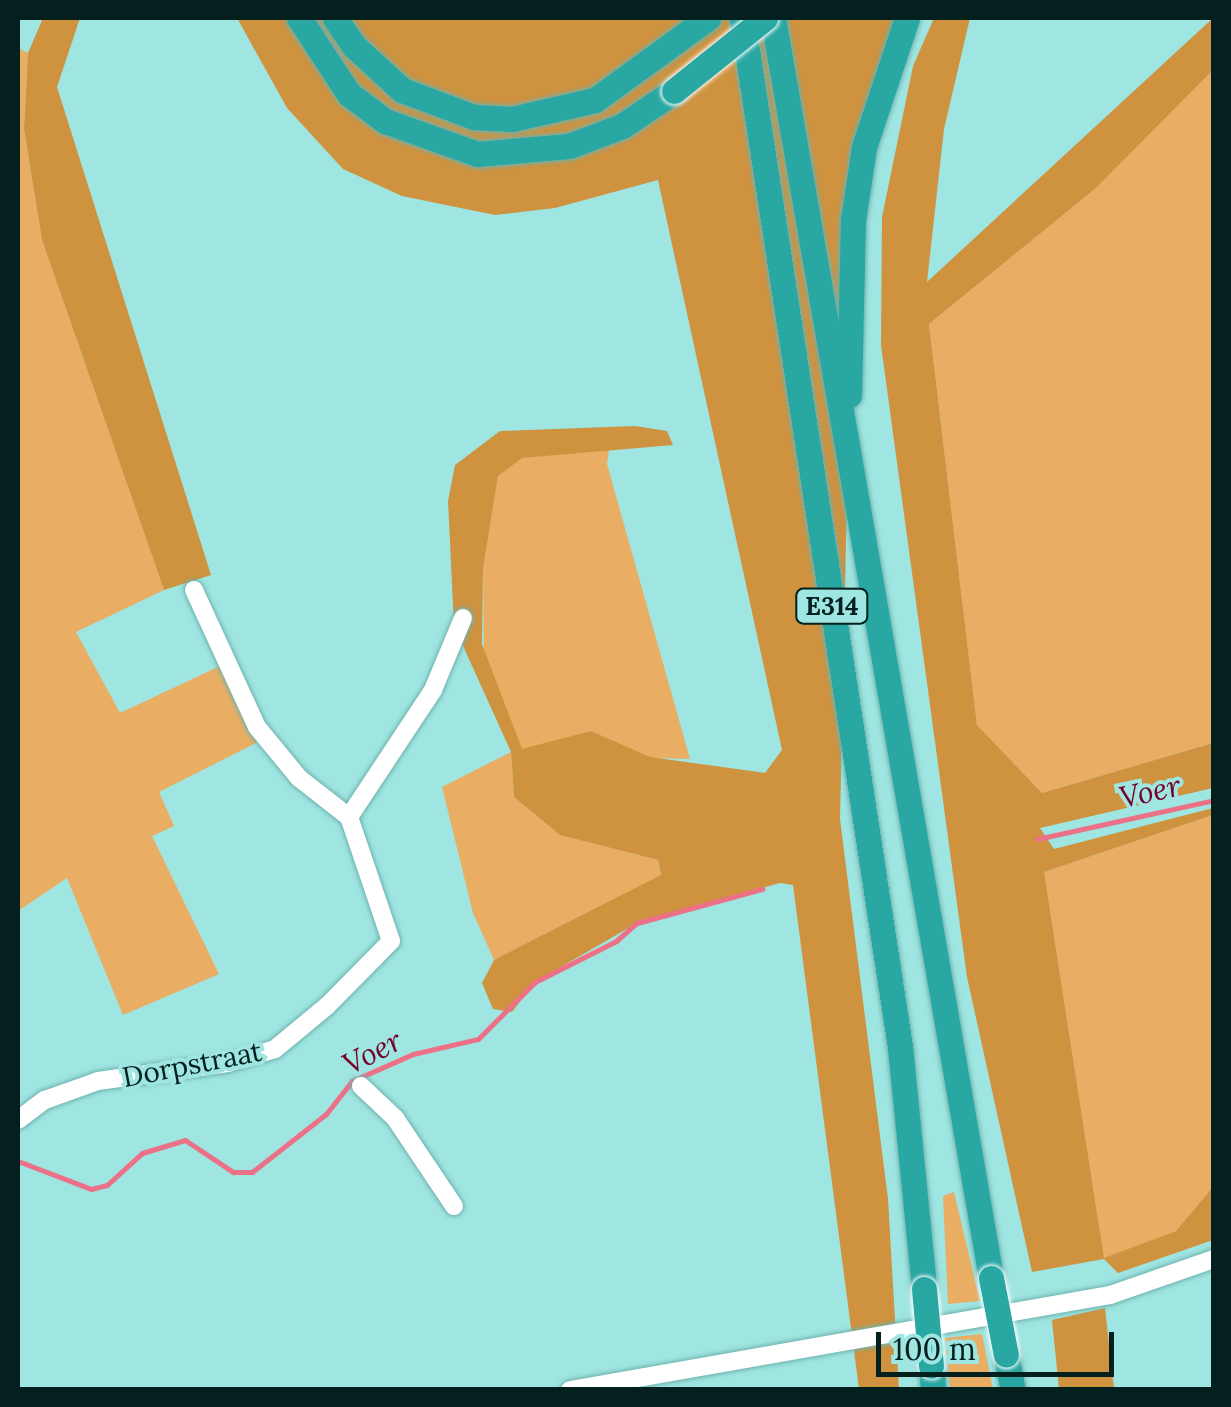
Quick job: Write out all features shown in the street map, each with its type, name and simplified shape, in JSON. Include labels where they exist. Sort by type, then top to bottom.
[{"type":"highway","points":[[299,18],[322,60],[361,103],[432,143],[477,154],[569,146],[622,126],[769,18]]},
{"type":"highway","points":[[335,18],[354,46],[402,90],[474,117],[556,114],[594,100],[708,18]]},
{"type":"highway","name":"E314","points":[[742,18],[900,1047],[932,1378]]},
{"type":"highway","name":"E314","points":[[769,18],[825,333],[848,435],[1013,1390]]},
{"type":"highway","points":[[848,435],[854,220],[869,131],[906,18]]},
{"type":"street","points":[[194,590],[257,727],[298,778],[349,816],[432,690],[463,618]]},
{"type":"street","name":"Dorpstraat","points":[[18,1120],[45,1100],[98,1082],[228,1064],[275,1048],[340,994],[390,941],[349,816]]},
{"type":"street","points":[[361,1086],[394,1118],[454,1206]]},
{"type":"street","points":[[570,1390],[1110,1295],[1214,1259]]},
{"type":"shaded area","points":[[43,18],[80,18],[57,87],[211,575],[164,590],[42,240],[24,129],[28,53]]},
{"type":"shaded area","points":[[237,18],[898,18],[853,220],[840,819],[888,1199],[899,1389],[859,1389],[793,885],[780,883],[637,923],[535,982],[512,1012],[493,1009],[482,983],[494,960],[661,875],[658,860],[560,835],[514,797],[511,752],[454,626],[448,501],[455,465],[500,431],[635,426],[667,431],[673,445],[522,458],[498,476],[483,569],[482,644],[522,749],[591,731],[650,757],[765,773],[782,750],[658,180],[555,208],[495,215],[402,196],[343,169],[287,108]]},
{"type":"shaded area","points":[[934,18],[970,18],[944,129],[927,282],[1213,18],[1213,70],[1096,188],[929,324],[977,725],[1042,793],[1213,743],[1213,788],[1040,828],[1054,849],[1213,808],[1213,815],[1044,872],[1104,1258],[1176,1231],[1213,1187],[1213,1240],[1118,1273],[1104,1259],[1032,1272],[967,977],[881,345],[882,217],[913,66]]},
{"type":"shaded area","points":[[18,48],[28,53],[24,129],[42,240],[164,590],[76,632],[120,713],[220,666],[262,740],[159,792],[174,826],[152,836],[219,974],[123,1015],[67,878],[18,911]]},
{"type":"shaded area","points":[[1213,70],[1213,743],[1042,793],[977,725],[929,324],[1096,188]]},
{"type":"shaded area","points":[[609,449],[607,464],[690,759],[650,758],[591,731],[522,750],[484,659],[483,569],[498,475],[521,458]]},
{"type":"shaded area","points":[[511,752],[514,797],[560,835],[658,860],[661,876],[494,960],[473,913],[442,787]]},
{"type":"shaded area","points":[[1213,815],[1213,1187],[1176,1231],[1104,1259],[1044,872]]},
{"type":"shaded area","points":[[954,1192],[980,1301],[948,1304],[943,1196]]},
{"type":"shaded area","points":[[1105,1308],[1114,1389],[1059,1389],[1052,1320]]},
{"type":"shaded area","points":[[982,1334],[993,1389],[950,1389],[945,1338]]},
{"type":"waterway","name":"Voer","points":[[1037,839],[1214,800]]},
{"type":"waterway","name":"Voer","points":[[18,1161],[91,1189],[107,1185],[142,1153],[185,1140],[233,1172],[252,1172],[326,1114],[352,1081],[413,1054],[478,1039],[535,982],[616,941],[637,923],[762,889]]}]
